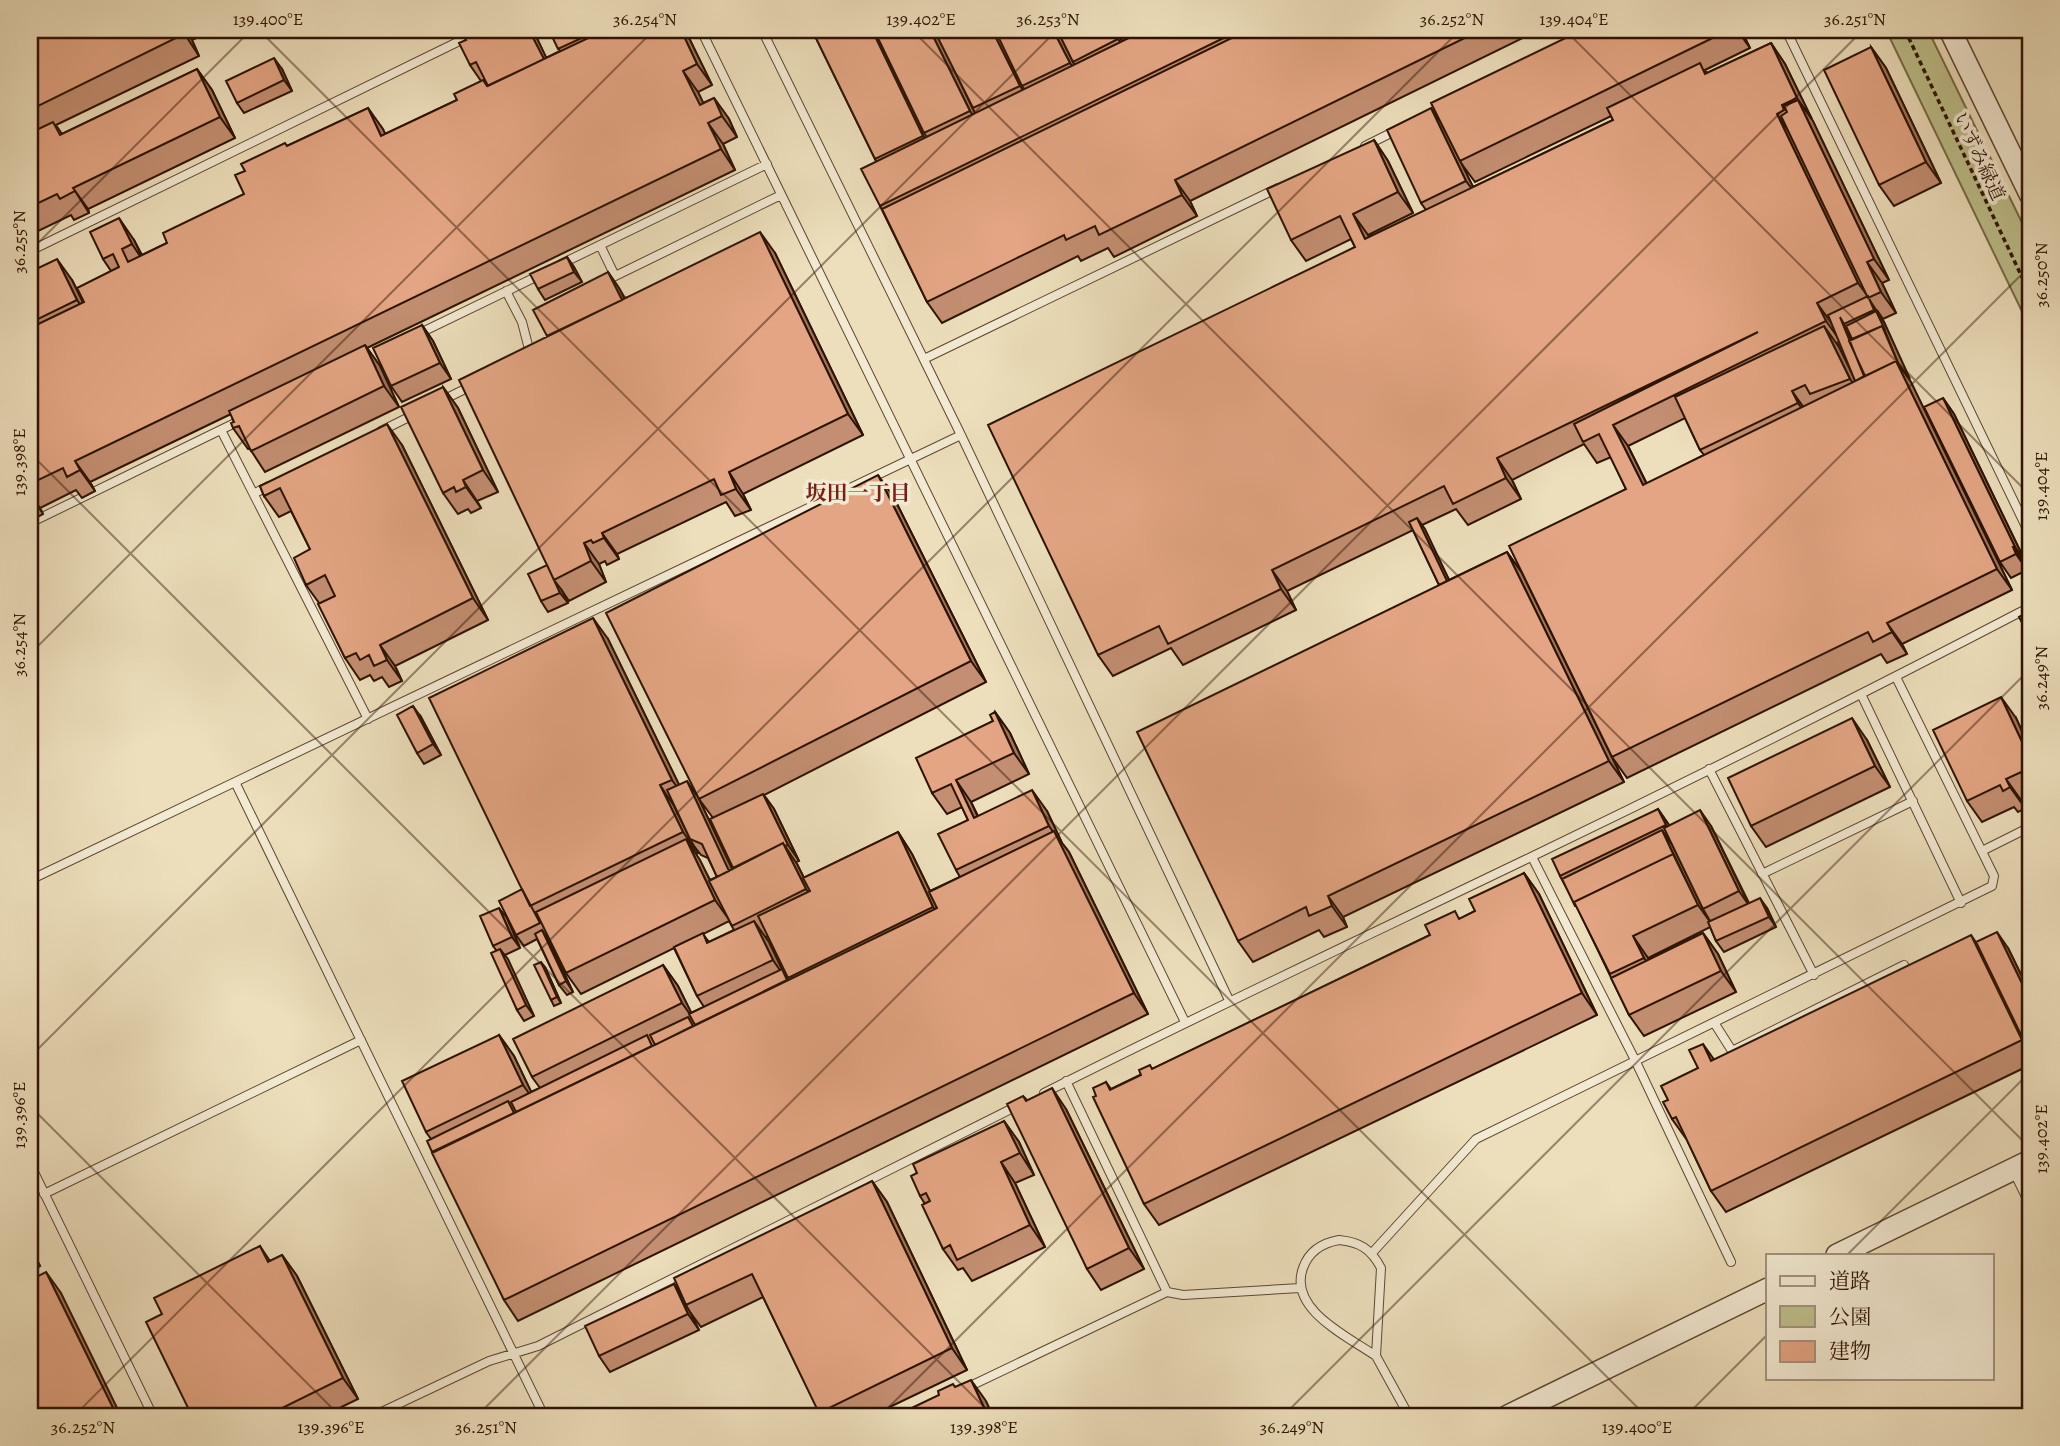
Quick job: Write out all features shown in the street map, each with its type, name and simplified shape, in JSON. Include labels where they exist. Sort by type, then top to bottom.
[{"type":"street","points":[[1950,30],[2030,194]]},
{"type":"street","points":[[1839,1254],[2022,1165]]},
{"type":"street","points":[[1508,1416],[1766,1290]]},
{"type":"lane","points":[[30,251],[482,30]]},
{"type":"lane","points":[[701,30],[1185,1022]]},
{"type":"lane","points":[[762,30],[961,435],[1229,1000]]},
{"type":"lane","points":[[1786,30],[2030,535]]},
{"type":"lane","points":[[1358,149],[1407,125]]},
{"type":"lane","points":[[407,340],[767,164]]},
{"type":"lane","points":[[924,359],[1283,185]]},
{"type":"lane","points":[[592,288],[781,195]]},
{"type":"lane","points":[[600,245],[615,276]]},
{"type":"lane","points":[[506,291],[522,321],[531,356],[519,362]]},
{"type":"lane","points":[[522,321],[534,316]]},
{"type":"lane","points":[[435,404],[483,380]]},
{"type":"lane","points":[[375,434],[423,410]]},
{"type":"lane","points":[[30,523],[246,418]]},
{"type":"lane","points":[[221,430],[368,719]]},
{"type":"lane","points":[[30,880],[961,435]]},
{"type":"lane","points":[[255,494],[279,482]]},
{"type":"lane","points":[[373,1416],[489,1361],[550,1340],[1229,1000],[1532,857],[1896,677],[2030,607]]},
{"type":"lane","points":[[1372,1253],[1476,1139],[1992,887],[1994,876],[1896,677]]},
{"type":"lane","points":[[1861,694],[1961,903]]},
{"type":"lane","points":[[1709,769],[1814,975]]},
{"type":"lane","points":[[235,782],[544,1416]]},
{"type":"lane","points":[[1762,874],[1913,801]]},
{"type":"lane","points":[[1982,851],[2030,827]]},
{"type":"lane","points":[[1532,857],[1636,1062],[1731,1262]]},
{"type":"lane","points":[[1732,1051],[1904,965]]},
{"type":"lane","points":[[1715,1024],[1739,1062]]},
{"type":"lane","points":[[44,1194],[361,1040]]},
{"type":"lane","points":[[1066,1082],[1167,1292]]},
{"type":"lane","points":[[1655,1102],[1665,1097]]},
{"type":"lane","points":[[30,1164],[153,1416]]},
{"type":"lane","points":[[2022,1165],[2030,1205]]},
{"type":"lane","points":[[1376,1356],[1381,1268],[1372,1253],[1353,1241],[1326,1243],[1314,1250],[1305,1261],[1300,1274],[1300,1288],[1305,1301],[1313,1312],[1376,1356],[1409,1416]]},
{"type":"lane","points":[[953,1395],[1167,1292],[1183,1295],[1300,1288]]},
{"type":"path","name":"いずみ緑道","points":[[1905,30],[2030,294]]},
{"type":"green space","points":[[1886,30],[1928,30],[2030,239],[2030,328]]},
{"type":"building","points":[[30,30],[182,30],[184,34],[30,110]]},
{"type":"building","points":[[479,30],[529,30],[544,59],[488,86],[476,62],[470,65],[459,43],[466,40],[464,37]]},
{"type":"building","points":[[549,30],[599,30],[558,49]]},
{"type":"building","points":[[605,30],[681,30],[697,64],[683,71],[700,105],[714,98],[722,116],[708,123],[721,149],[75,461],[80,470],[67,477],[63,468],[30,484],[30,328],[84,302],[77,288],[119,267],[113,254],[103,259],[90,232],[119,218],[132,244],[122,249],[128,262],[167,243],[163,233],[244,194],[235,175],[245,171],[241,164],[368,108],[381,136],[457,100],[454,94],[483,80],[487,86]]},
{"type":"building","points":[[812,30],[872,30],[923,136],[875,159]]},
{"type":"building","points":[[874,30],[930,30],[970,111],[924,133]]},
{"type":"building","points":[[934,30],[992,30],[1020,86],[973,108]]},
{"type":"building","points":[[995,30],[1053,30],[1070,63],[1022,86]]},
{"type":"building","points":[[1057,30],[1114,30],[1118,39],[1073,62]]},
{"type":"building","points":[[1117,30],[1140,30],[1121,39]]},
{"type":"building","points":[[1145,30],[1240,30],[880,206],[861,169]]},
{"type":"building","points":[[1248,30],[1481,30],[1175,180],[1182,195],[1099,235],[1095,226],[1066,240],[1064,235],[927,302],[882,209]]},
{"type":"building","points":[[1582,30],[1729,30],[1460,161],[1431,103]]},
{"type":"building","points":[[1771,43],[1797,98],[1782,105],[1784,110],[1777,114],[1858,283],[1817,303],[1826,321],[1613,425],[1643,485],[1896,361],[1997,569],[1887,623],[1892,632],[1873,642],[1868,632],[1612,757],[1509,546],[1626,489],[1599,434],[1583,442],[1574,424],[1758,332],[1497,458],[1506,478],[1453,504],[1444,486],[1272,570],[1281,589],[1168,644],[1159,626],[1098,655],[988,425],[1355,247],[1340,216],[1291,240],[1267,189],[1374,140],[1398,192],[1353,214],[1365,239],[1613,120],[1607,108],[1700,63],[1705,74]]},
{"type":"building","points":[[1871,47],[1926,162],[1879,185],[1824,70]]},
{"type":"building","points":[[274,58],[284,80],[237,103],[226,81]]},
{"type":"building","points":[[197,69],[220,117],[73,188],[75,191],[60,199],[57,194],[30,207],[30,133],[53,122],[60,135]]},
{"type":"building","points":[[1798,100],[1874,259],[1867,262],[1881,292],[1868,298],[1781,116],[1787,112],[1784,106]]},
{"type":"building","points":[[1431,108],[1466,181],[1421,203],[1387,130]]},
{"type":"building","points":[[760,232],[848,414],[729,472],[736,489],[721,495],[714,479],[602,533],[604,538],[593,543],[591,540],[584,543],[591,561],[554,580],[459,380]]},
{"type":"building","points":[[567,257],[574,272],[538,289],[530,274]]},
{"type":"building","points":[[57,259],[77,300],[30,323],[30,272]]},
{"type":"building","points":[[608,272],[622,300],[547,336],[533,310]]},
{"type":"building","points":[[1868,296],[1874,310],[1844,324],[1840,317],[1864,376],[1855,381],[1828,315]]},
{"type":"building","points":[[1876,311],[1885,330],[1882,326],[1852,339],[1846,326]]},
{"type":"building","points":[[422,325],[440,363],[391,386],[373,348]]},
{"type":"building","points":[[1824,326],[1850,379],[1810,394],[1805,385],[1792,391],[1798,403],[1700,450],[1675,397]]},
{"type":"building","points":[[1882,326],[1898,363],[1896,361],[1865,376],[1849,341]]},
{"type":"building","points":[[365,345],[384,386],[251,451],[239,426],[233,428],[231,423],[234,422],[229,411]]},
{"type":"building","points":[[443,387],[483,470],[463,480],[466,487],[456,492],[454,487],[443,493],[401,407]]},
{"type":"building","points":[[1943,398],[2015,547],[2016,554],[2000,562],[1924,407]]},
{"type":"building","points":[[387,424],[473,598],[380,645],[387,660],[374,666],[369,655],[360,660],[356,653],[345,658],[318,604],[335,596],[325,575],[306,585],[294,558],[310,549],[280,488],[264,496],[260,486]]},
{"type":"building","points":[[878,475],[971,661],[699,799],[606,613]]},
{"type":"building","points":[[1417,518],[1447,581],[1439,585],[1409,522]]},
{"type":"building","points":[[1507,552],[1609,761],[1328,896],[1332,906],[1309,916],[1306,907],[1238,941],[1137,732]]},
{"type":"building","points":[[547,565],[560,593],[541,601],[528,574]]},
{"type":"building","points":[[2030,611],[2030,638],[2019,617]]},
{"type":"building","points":[[593,618],[672,780],[660,785],[683,832],[530,906],[429,698]]},
{"type":"building","points":[[2001,697],[2030,759],[2030,768],[2006,779],[2010,787],[2003,791],[2000,785],[1967,801],[1933,730]]},
{"type":"building","points":[[413,706],[433,744],[417,753],[397,715]]},
{"type":"building","points":[[995,712],[1014,753],[956,780],[974,818],[1032,790],[1049,826],[956,870],[938,834],[968,820],[951,784],[932,793],[916,758],[993,721],[990,715]]},
{"type":"building","points":[[1852,718],[1875,766],[1751,826],[1728,778]]},
{"type":"building","points":[[687,781],[729,871],[717,877],[702,844],[690,839],[667,790]]},
{"type":"building","points":[[763,794],[788,845],[783,843],[733,868],[710,819]]},
{"type":"building","points":[[1658,809],[1666,825],[1560,876],[1552,859]]},
{"type":"building","points":[[1700,810],[1739,891],[1703,909],[1664,828]]},
{"type":"building","points":[[1662,830],[1675,858],[1673,854],[1574,902],[1575,906],[1562,879]]},
{"type":"building","points":[[1054,831],[1134,993],[504,1300],[432,1153],[937,908],[929,892]]},
{"type":"building","points":[[898,832],[933,907],[788,978],[758,916],[810,891],[803,878]]},
{"type":"building","points":[[686,839],[715,900],[566,973],[536,912]]},
{"type":"building","points":[[783,843],[806,889],[732,926],[709,881]]},
{"type":"building","points":[[1673,854],[1698,905],[1633,936],[1644,958],[1610,974],[1574,902]]},
{"type":"building","points":[[1524,873],[1582,993],[1144,1204],[1093,1097],[1096,1096],[1093,1088],[1106,1082],[1110,1090],[1141,1075],[1139,1070],[1150,1065],[1152,1069],[1430,935],[1425,925],[1455,911],[1459,919],[1475,911],[1469,899]]},
{"type":"building","points":[[522,889],[540,923],[516,935],[499,901]]},
{"type":"building","points":[[1760,898],[1769,917],[1716,941],[1708,922]]},
{"type":"building","points":[[499,908],[512,937],[493,946],[480,916]]},
{"type":"building","points":[[754,921],[773,960],[697,996],[674,947],[703,933],[707,943]]},
{"type":"building","points":[[542,930],[566,981],[559,985],[535,934]]},
{"type":"building","points":[[1997,932],[2030,1000],[2030,1043],[2026,1045],[1976,942]]},
{"type":"building","points":[[1703,933],[1721,971],[1629,1015],[1611,978]]},
{"type":"building","points":[[1971,935],[2022,1040],[1711,1191],[1676,1117],[1672,1119],[1663,1102],[1668,1100],[1661,1086],[1698,1068],[1689,1050],[1703,1044],[1711,1061]]},
{"type":"building","points":[[500,949],[526,1005],[517,1010],[491,953]]},
{"type":"building","points":[[541,962],[557,997],[551,1000],[534,965]]},
{"type":"building","points":[[663,965],[682,1003],[532,1077],[513,1039]]},
{"type":"building","points":[[782,969],[787,980],[695,1025],[689,1014]]},
{"type":"building","points":[[688,1017],[693,1026],[655,1045],[650,1035]]},
{"type":"building","points":[[499,1035],[523,1085],[426,1132],[402,1081]]},
{"type":"building","points":[[647,1035],[652,1046],[516,1112],[511,1102]]},
{"type":"building","points":[[1052,1088],[1129,1248],[1087,1269],[1007,1104],[1023,1096],[1026,1101]]},
{"type":"building","points":[[508,1101],[514,1113],[432,1152],[427,1141]]},
{"type":"building","points":[[1004,1121],[1020,1153],[1001,1162],[1030,1225],[957,1260],[950,1245],[943,1249],[922,1205],[930,1201],[926,1193],[920,1196],[911,1176],[917,1173],[913,1164]]},
{"type":"building","points":[[2030,1170],[2030,1190],[2022,1174]]},
{"type":"building","points":[[872,1181],[952,1348],[819,1413],[752,1274],[686,1305],[674,1278]]},
{"type":"building","points":[[260,1246],[268,1262],[282,1255],[343,1378],[266,1416],[192,1416],[146,1322],[162,1314],[154,1298]]},
{"type":"building","points":[[46,1272],[117,1416],[36,1416],[30,1404],[30,1280]]},
{"type":"building","points":[[674,1284],[688,1314],[599,1356],[585,1326]]},
{"type":"building","points":[[971,1380],[988,1416],[895,1416],[939,1395],[938,1391]]},
{"type":"district","name":"坂田一丁目","points":[[858,493]]}]
